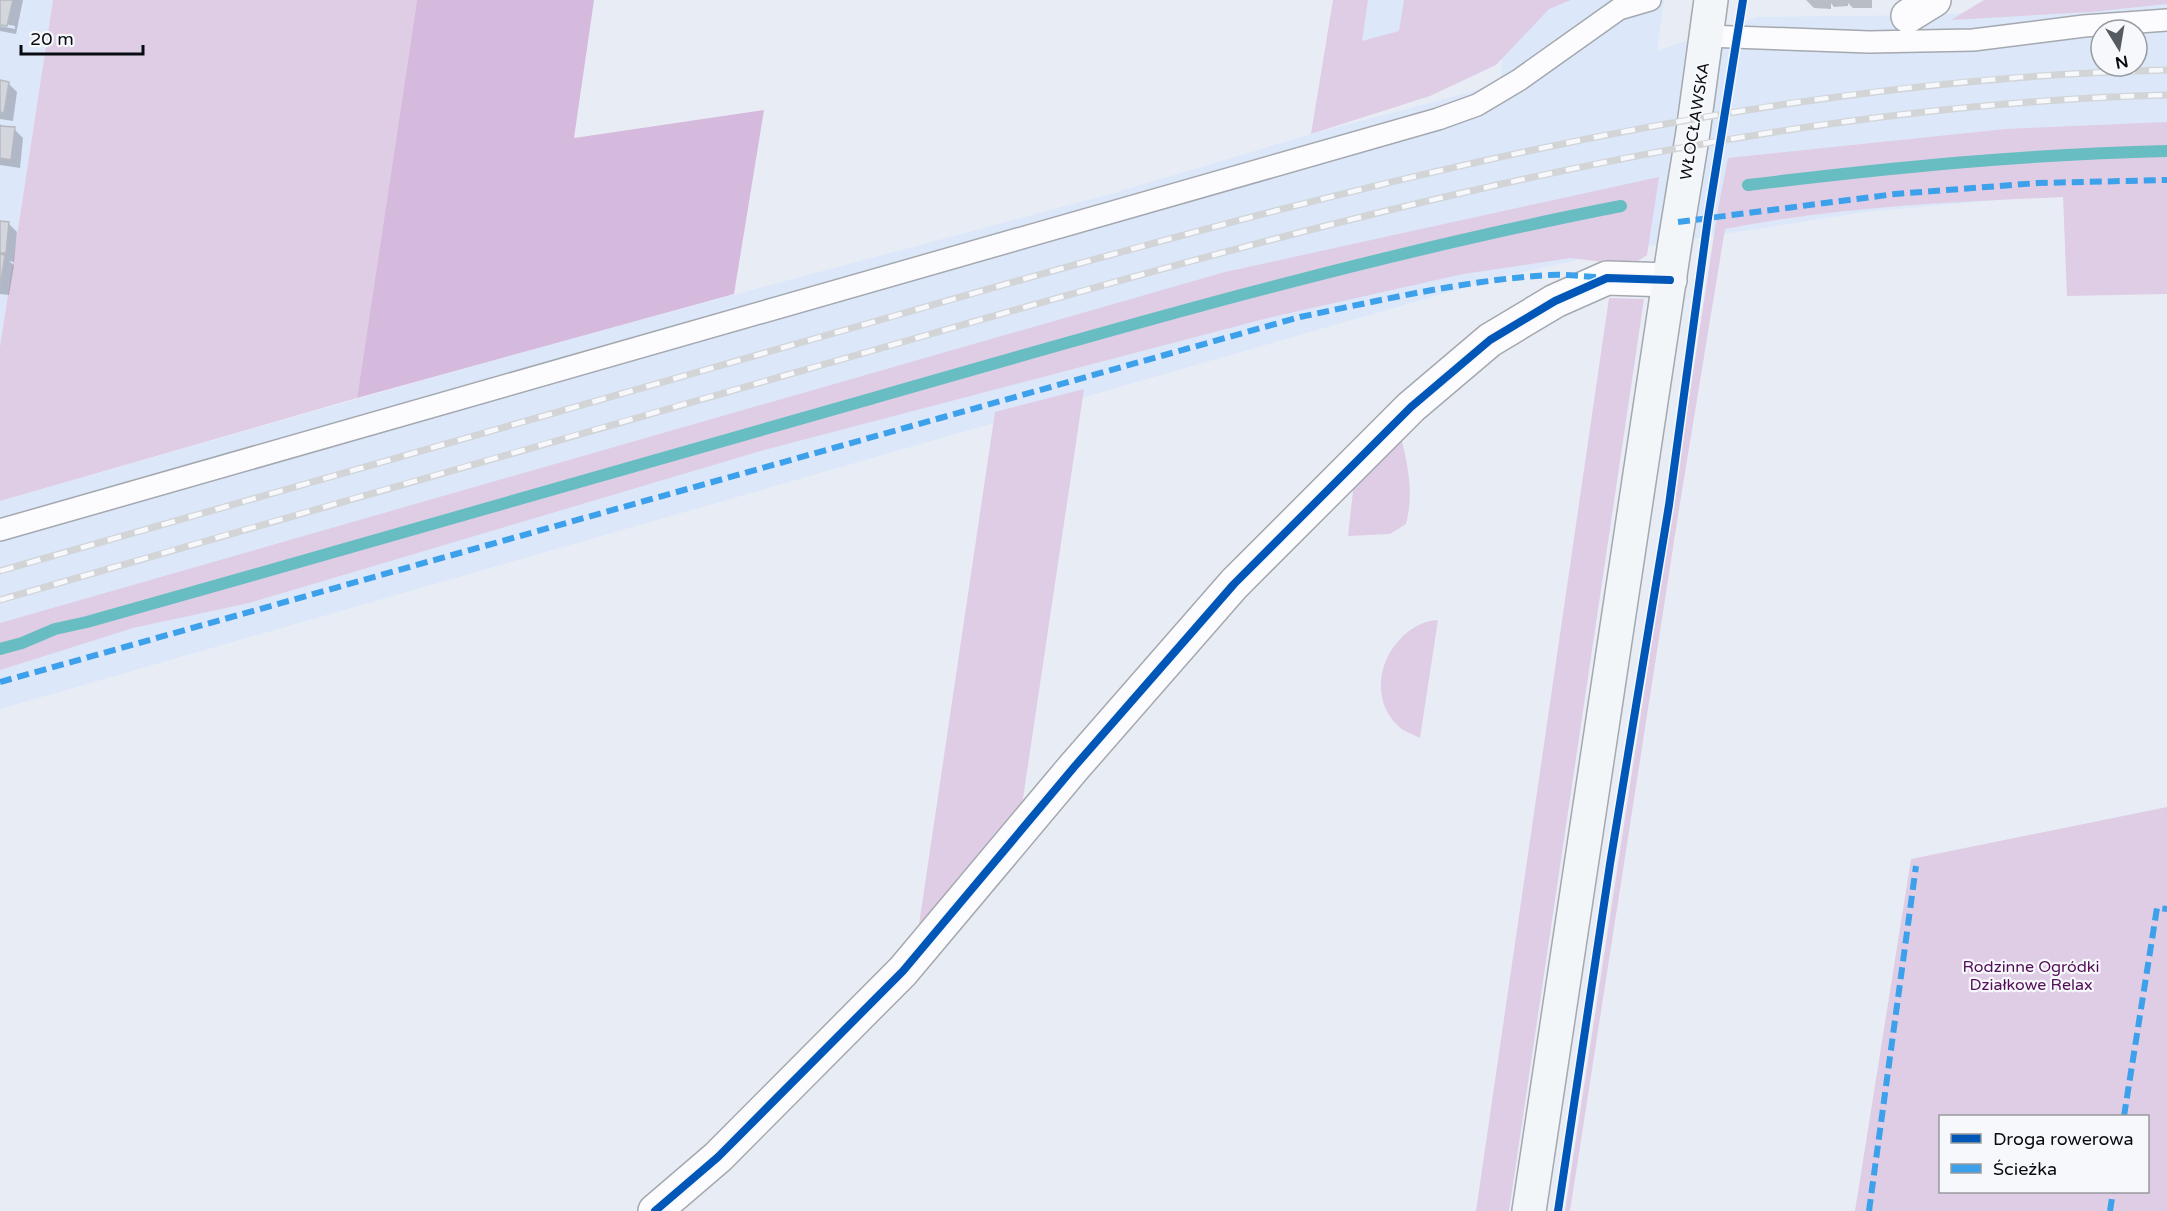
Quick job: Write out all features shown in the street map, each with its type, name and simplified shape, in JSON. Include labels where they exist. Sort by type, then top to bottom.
[{"type":"street","name":"WŁOCŁAWSKA","points":[[1529,1211],[1711,0]]},
{"type":"street","points":[[654,1211],[718,1157],[903,971],[1075,766],[1234,584],[1411,407],[1490,339],[1555,301],[1607,278],[1670,280]]},
{"type":"lane","points":[[0,530],[1438,119],[1477,105],[1519,80],[1619,9],[1650,0]]},
{"type":"lane","points":[[1869,42],[1921,8]]},
{"type":"lane","points":[[1707,36],[1869,42],[1973,40],[2084,26],[2167,20]]},
{"type":"shaded area","points":[[0,0],[53,0],[0,347]]},
{"type":"shaded area","points":[[417,0],[594,0],[574,138],[764,110],[734,294],[357,398]]},
{"type":"shaded area","points":[[1368,0],[1664,0],[1657,51],[1757,17],[1934,15],[2090,3],[2167,0],[2167,291],[2067,296],[2064,194],[1865,212],[1617,251],[1498,278],[0,709],[0,501],[543,346],[1114,193],[1311,134],[1501,84],[1503,2],[1361,42]]},
{"type":"green space","points":[[53,0],[417,0],[357,398],[0,501],[0,347]]},
{"type":"green space","points":[[1333,0],[1368,0],[1362,41],[1399,31],[1404,0],[1571,0],[1549,9],[1496,65],[1430,96],[1311,134]]},
{"type":"green space","points":[[1984,0],[2167,0],[2167,4],[2091,12],[1951,20]]},
{"type":"green space","points":[[2167,122],[2167,294],[2067,296],[2063,197],[1851,211],[1809,215],[1725,229],[1570,1211],[1565,1211],[1718,209],[1728,158],[2006,129]]},
{"type":"green space","points":[[1659,177],[1647,255],[1635,263],[1610,263],[1571,258],[1463,274],[1268,318],[764,450],[249,603],[133,628],[0,670],[0,623],[1225,272]]},
{"type":"green space","points":[[1609,298],[1644,299],[1509,1211],[1476,1211]]},
{"type":"green space","points":[[1084,389],[1022,805],[917,938],[995,412]]},
{"type":"green space","points":[[1401,437],[1410,491],[1406,524],[1390,534],[1348,536],[1354,482]]},
{"type":"green space","points":[[1438,620],[1420,738],[1403,730],[1387,712],[1383,701],[1381,678],[1388,655],[1399,640],[1419,625]]},
{"type":"green space","name":"Rodzinne Ogródki Działkowe Relax","points":[[2167,807],[2167,1211],[1855,1211],[1911,859]]},
{"type":"building","points":[[0,0],[13,0],[7,26],[0,25]]},
{"type":"building","points":[[0,80],[9,82],[4,113],[0,112]]},
{"type":"building","points":[[0,126],[15,127],[11,160],[0,158]]},
{"type":"building","points":[[0,221],[9,222],[6,253],[0,253]]},
{"type":"building","points":[[0,254],[5,255],[0,287]]},
{"type":"waterway","points":[[1748,185],[1957,163],[2062,155],[2167,151]]},
{"type":"waterway","points":[[0,649],[22,643],[55,629],[184,595],[1240,295],[1430,247],[1621,206]]},
{"type":"railway","points":[[0,571],[1050,272],[1364,189],[1523,152],[1682,121],[1843,96],[2004,79],[2167,70]]},
{"type":"railway","points":[[0,600],[1079,292],[1386,211],[1540,176],[1695,145],[1851,121],[2008,104],[2167,95]]},
{"type":"marked path","points":[[1678,222],[1895,194],[2038,183],[2167,180]]},
{"type":"marked path","points":[[0,682],[1300,317],[1487,281],[1550,275],[1601,277]]},
{"type":"marked path","points":[[1869,1211],[1916,866]]},
{"type":"marked path","points":[[2124,1115],[2157,908],[2167,909]]},
{"type":"marked path","points":[[2110,1211],[2113,1193]]},
{"type":"cycle path","points":[[1558,1211],[1610,864],[1669,505],[1708,218],[1743,0]]},
{"type":"cycle path","points":[[655,1211],[718,1157],[903,971],[1075,766],[1234,584],[1411,407],[1490,340],[1555,301],[1607,278],[1670,280]]}]
